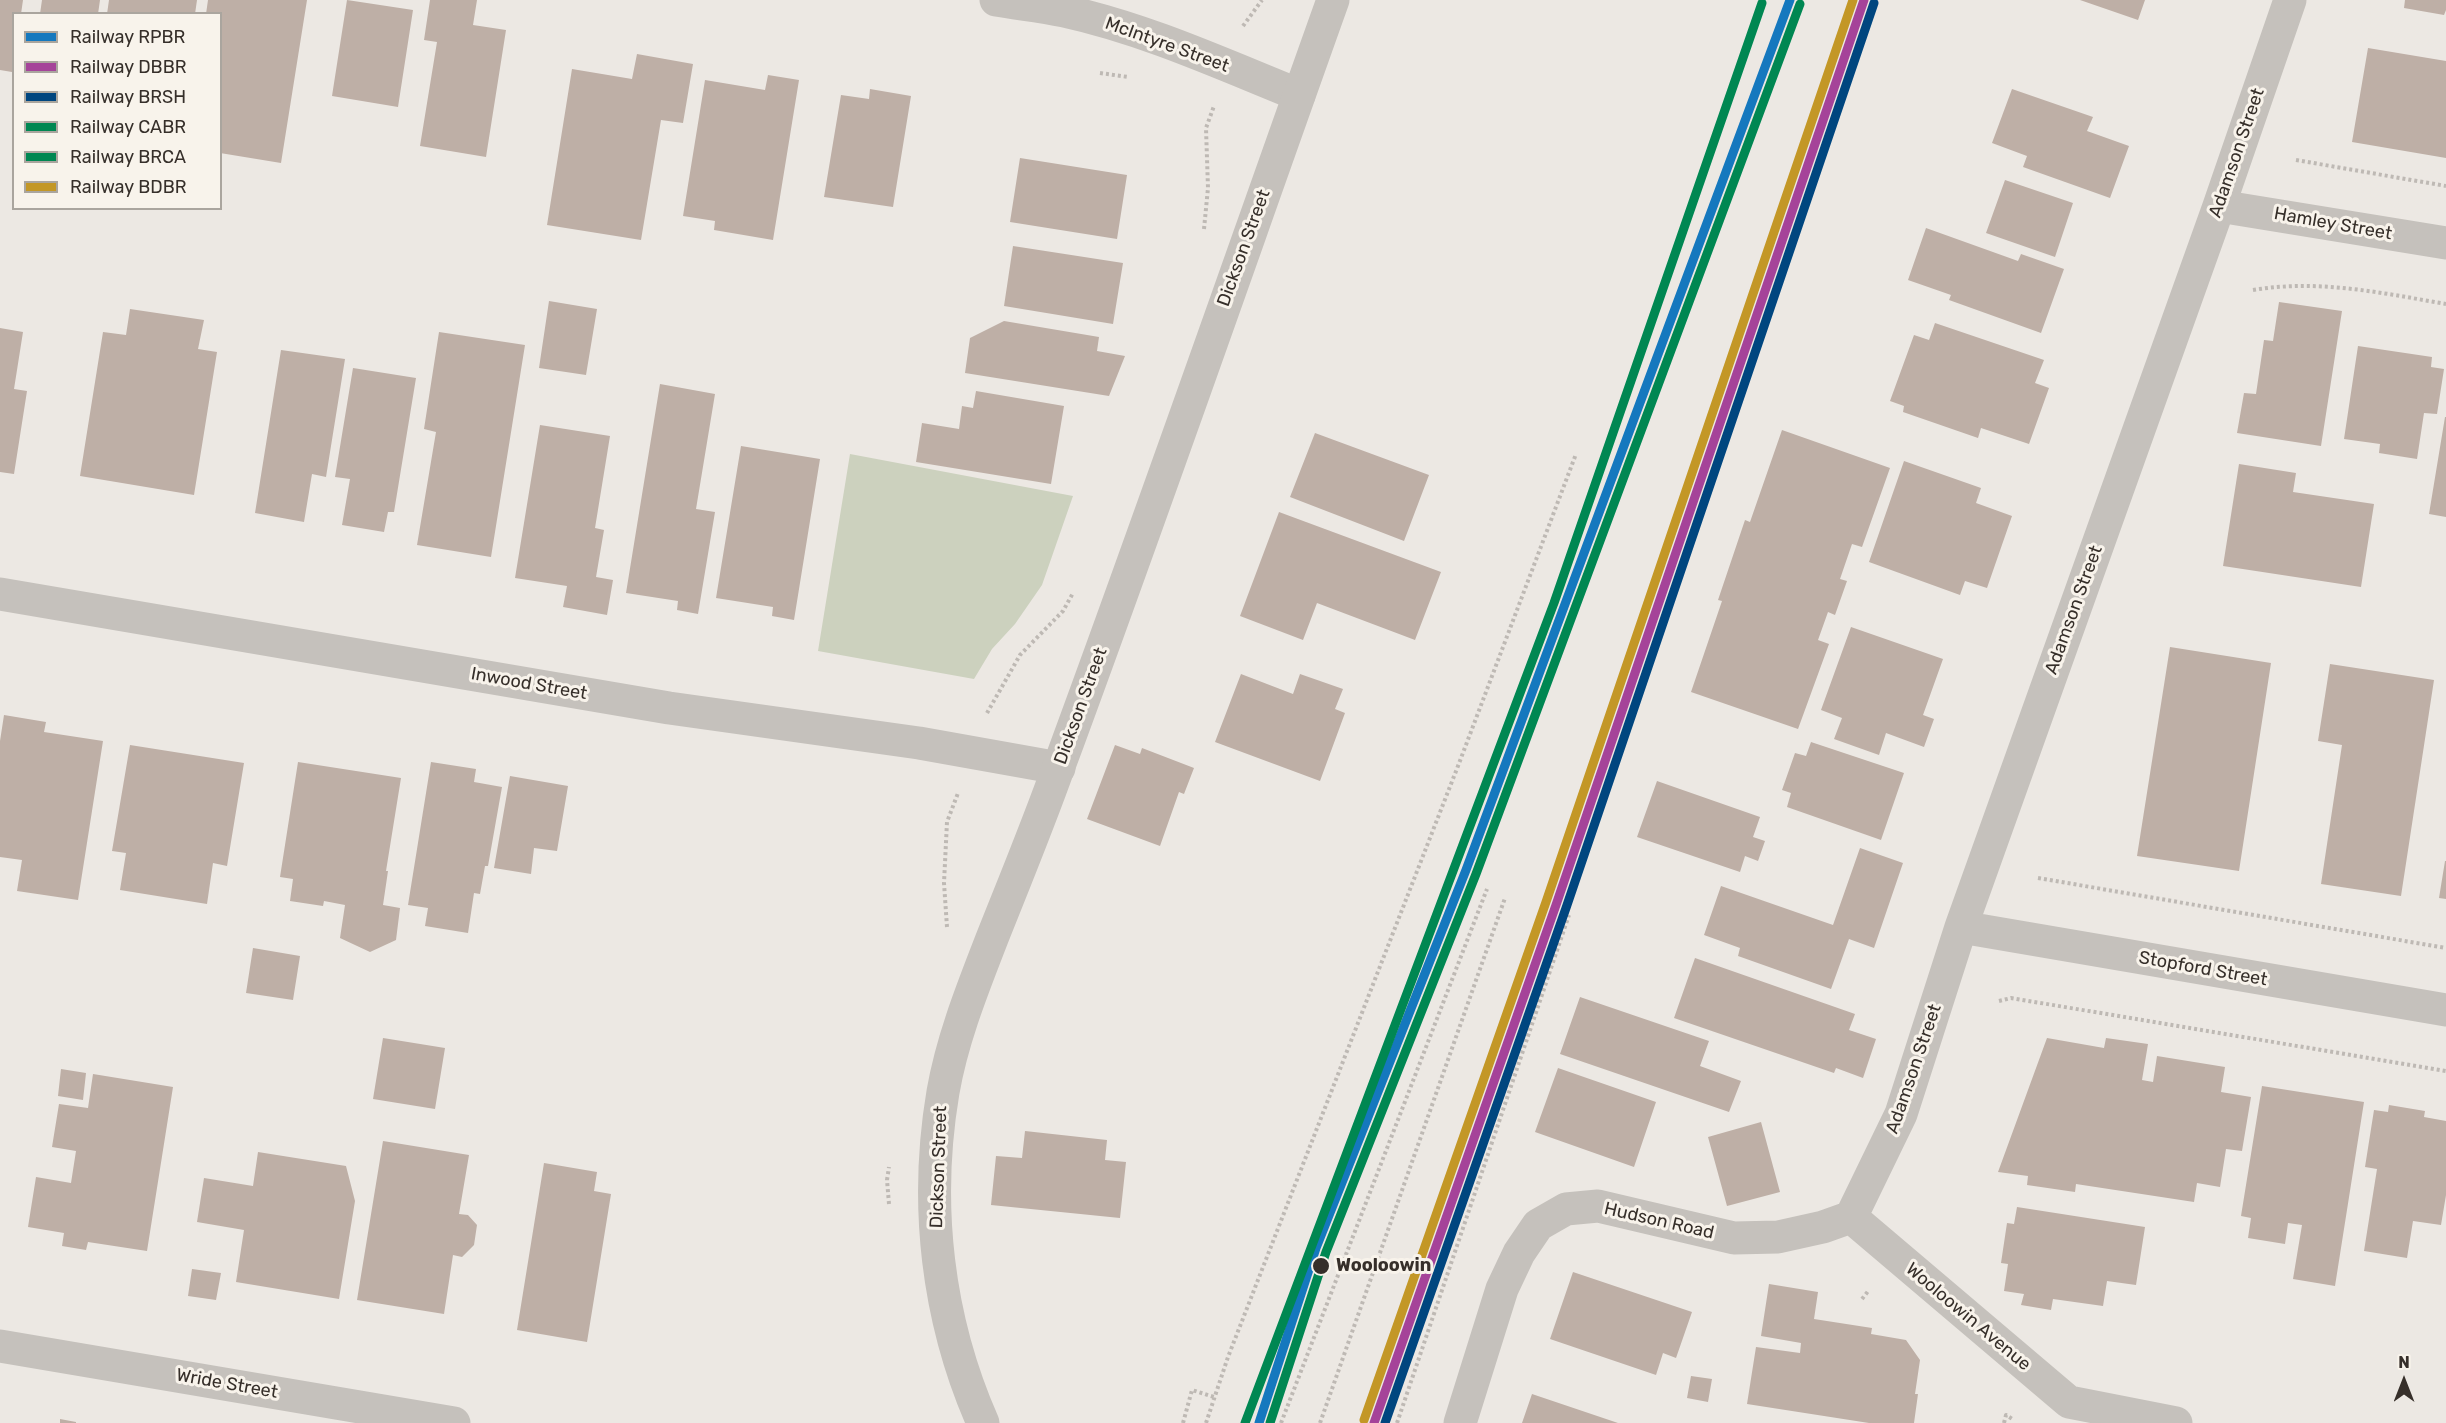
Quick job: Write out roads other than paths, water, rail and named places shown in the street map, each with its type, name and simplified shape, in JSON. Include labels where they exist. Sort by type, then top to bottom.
[{"type":"street","name":"McIntyre Street","points":[[996,0],[1063,10],[1092,18],[1176,45],[1299,95]]},
{"type":"street","name":"Dickson Street","points":[[983,1423],[968,1388],[948,1324],[938,1261],[934,1202],[937,1138],[950,1058],[968,999],[1059,768],[1333,0]]},
{"type":"street","name":"Adamson Street","points":[[1851,1217],[1901,1114],[1960,927],[2219,206],[2290,0]]},
{"type":"street","name":"Hamley Street","points":[[2219,206],[2446,243]]},
{"type":"street","name":"Inwood Street","points":[[0,594],[669,708],[919,743],[1059,768]]},
{"type":"street","name":"Stopford Street","points":[[1960,927],[2446,1010]]},
{"type":"street","name":"Hudson Road","points":[[1460,1423],[1502,1289],[1519,1253],[1538,1226],[1566,1209],[1598,1206],[1734,1238],[1778,1237],[1823,1227],[1851,1217]]},
{"type":"street","name":"Wooloowin Avenue","points":[[1851,1217],[2067,1412]]},
{"type":"street","name":"Wride Street","points":[[0,1346],[454,1423]]},
{"type":"street","points":[[2067,1412],[2176,1423]]},
{"type":"rail line","name":"RPBR","points":[[1259,1423],[1316,1248],[1466,870],[1790,0]]},
{"type":"rail line","name":"BDBR","points":[[1364,1420],[1546,902],[1853,0]]},
{"type":"rail line","name":"DBBR","points":[[1374,1423],[1556,905],[1864,0]]},
{"type":"rail line","name":"BRCA","points":[[1245,1423],[1554,603],[1762,3]]},
{"type":"rail line","name":"BRSH","points":[[1385,1423],[1566,908],[1874,3]]},
{"type":"rail line","name":"CABR","points":[[1270,1423],[1326,1252],[1476,874],[1800,4]]},
{"type":"place","name":"Wooloowin","points":[[1321,1266]]}]
